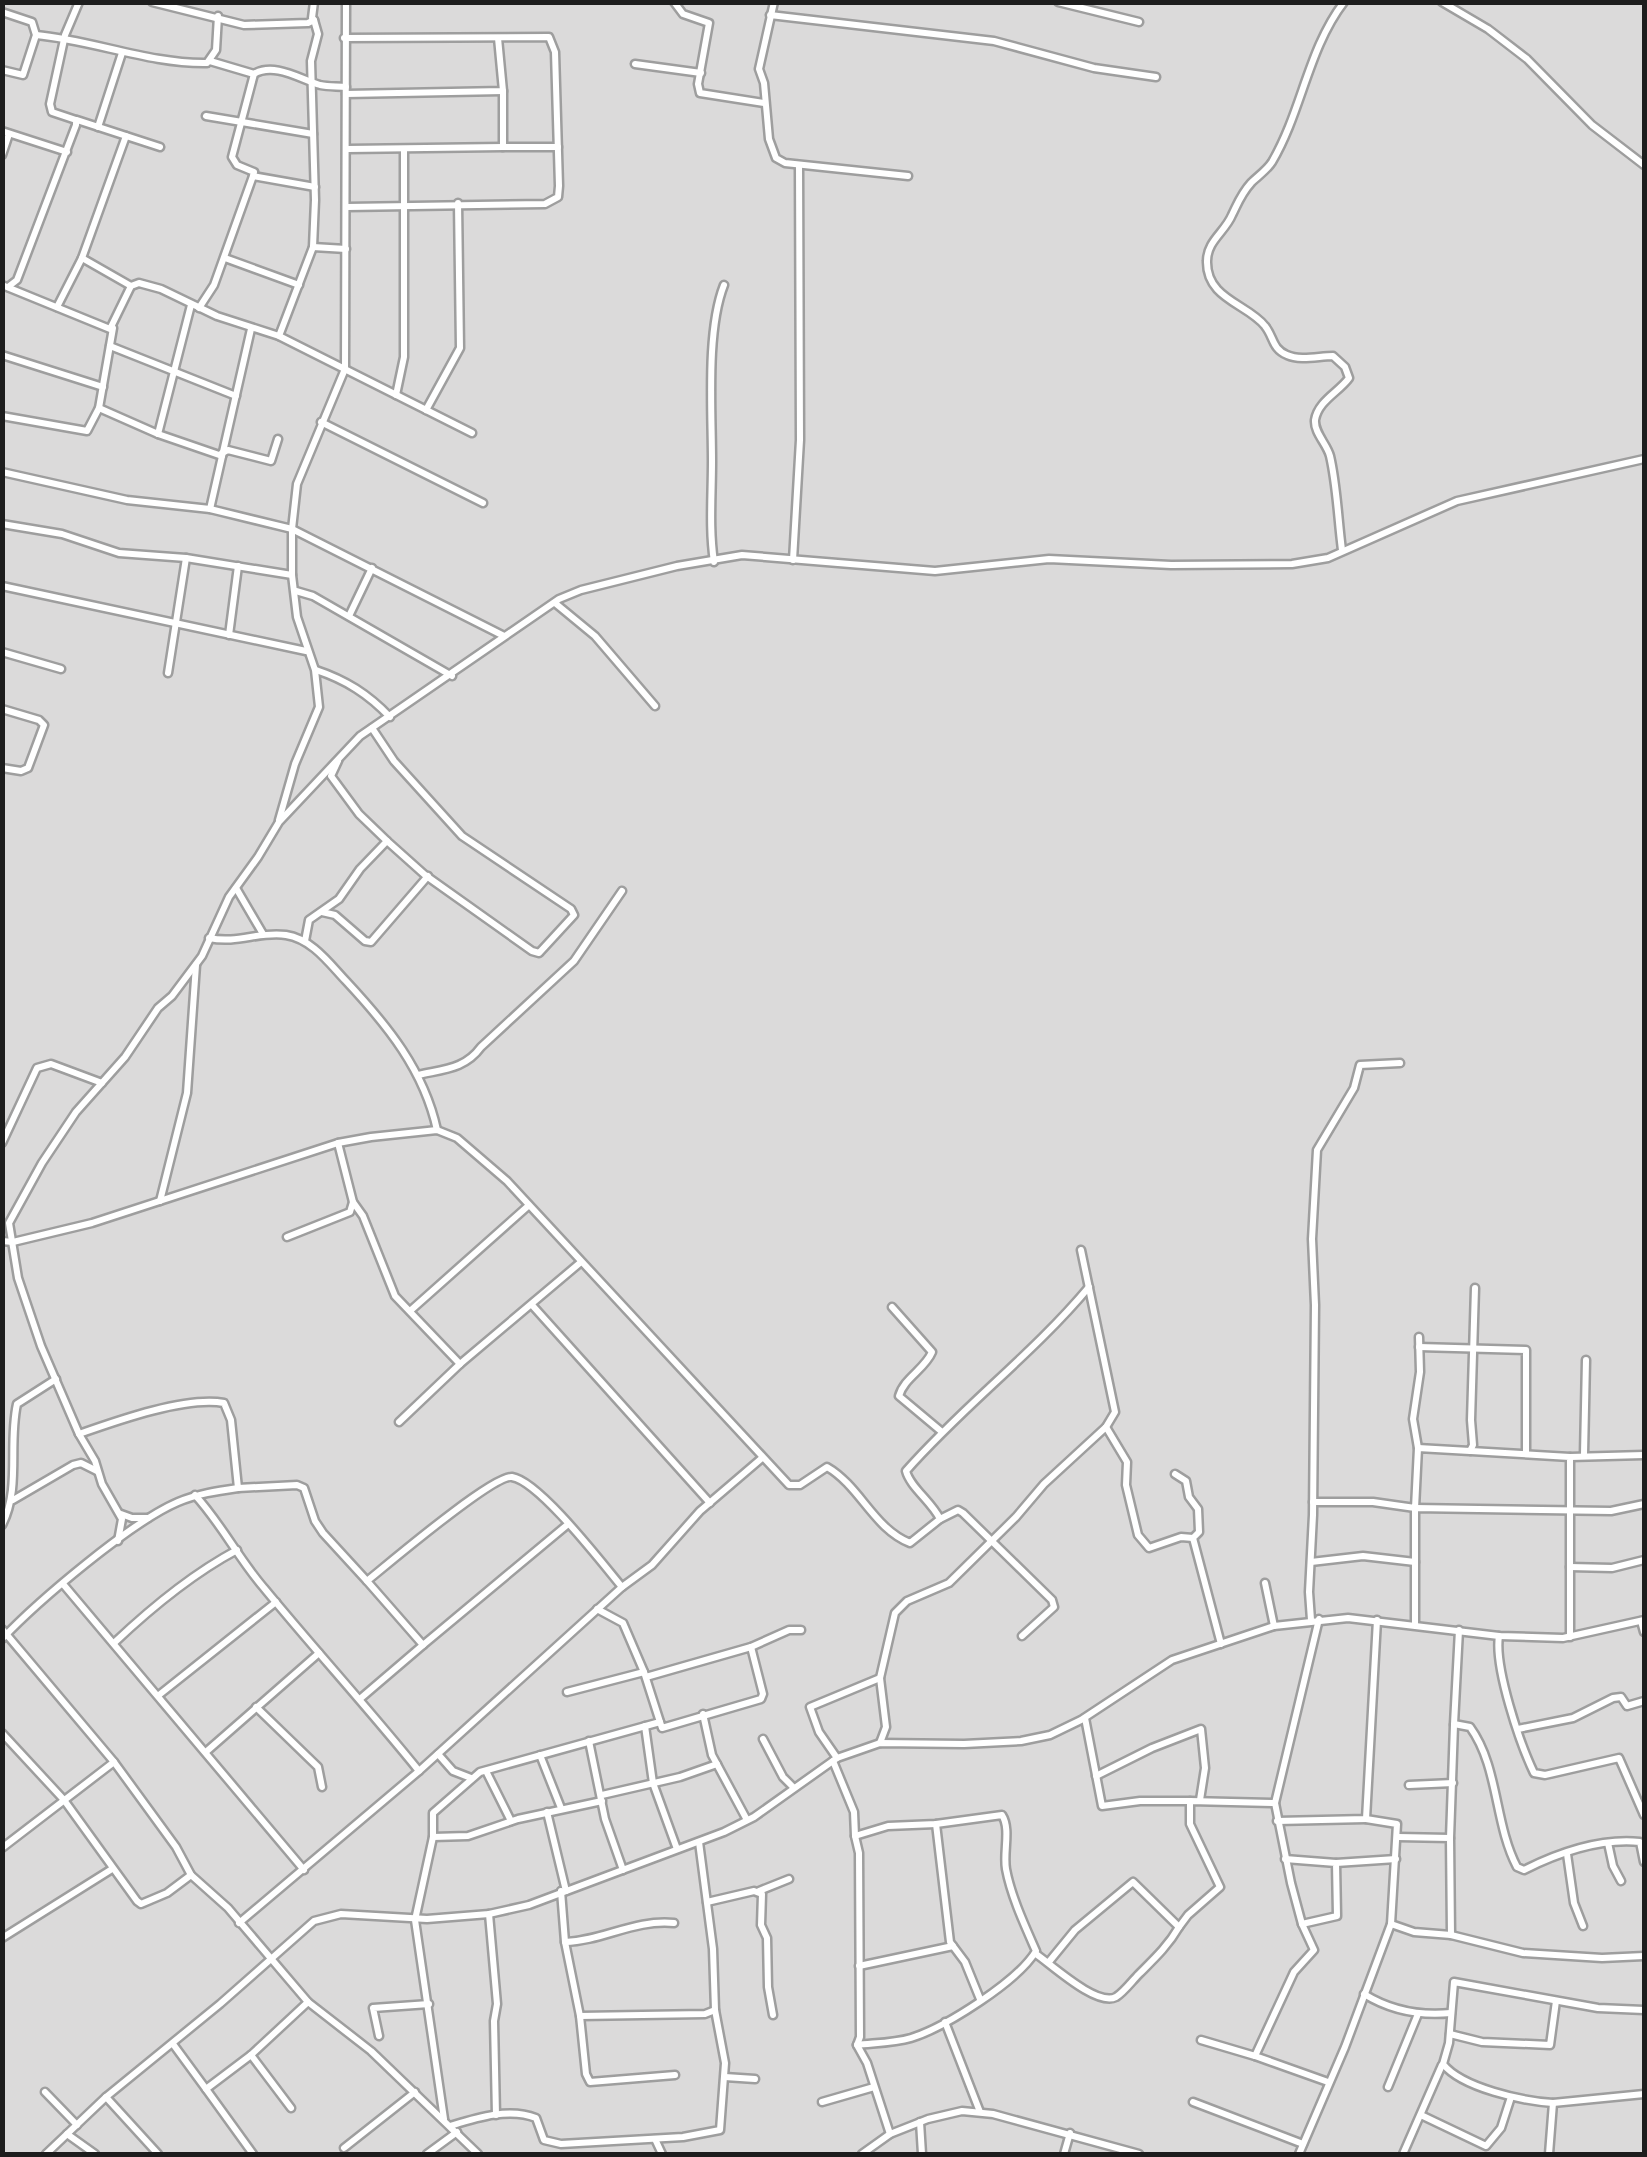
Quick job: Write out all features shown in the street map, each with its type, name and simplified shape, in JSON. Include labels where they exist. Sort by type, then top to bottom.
[{"type":"street","points":[[79,2],[66,38],[50,104],[52,112],[160,147]]},
{"type":"street","points":[[152,2],[244,25],[314,20]]},
{"type":"street","points":[[279,336],[313,247],[311,62],[318,34],[314,2]]},
{"type":"street","points":[[278,822],[295,764],[319,707],[315,670],[297,617],[292,530],[297,484],[345,369],[346,2]]},
{"type":"street","points":[[674,2],[683,14],[709,22],[698,84],[704,96],[764,103]]},
{"type":"street","points":[[774,2],[759,69],[768,139],[779,162],[908,176]]},
{"type":"street","points":[[1058,2],[1138,22]]},
{"type":"street","points":[[1342,550],[1330,453],[1315,419],[1324,401],[1349,378],[1345,367],[1332,356],[1285,355],[1274,346],[1264,324],[1228,300],[1206,267],[1207,254],[1232,217],[1236,202],[1270,166],[1292,121],[1326,29],[1344,2]]},
{"type":"street","points":[[1442,2],[1528,59],[1600,132],[1644,165]]},
{"type":"street","points":[[2,12],[32,22],[36,35],[23,75],[2,70]]},
{"type":"street","points":[[210,62],[216,50],[218,16]]},
{"type":"street","points":[[770,16],[994,41],[1094,68],[1156,77]]},
{"type":"street","points":[[36,35],[182,63],[210,62],[254,74],[273,71],[346,90],[503,91]]},
{"type":"street","points":[[344,38],[549,37],[554,43],[558,147],[554,202],[347,206]]},
{"type":"street","points":[[498,38],[504,147]]},
{"type":"street","points":[[98,127],[122,52]]},
{"type":"street","points":[[635,64],[701,73]]},
{"type":"street","points":[[200,308],[225,258],[254,176],[254,172],[237,165],[232,157],[254,74]]},
{"type":"street","points":[[206,116],[313,134]]},
{"type":"street","points":[[5,286],[16,280],[76,120]]},
{"type":"street","points":[[2,155],[6,132],[67,152]]},
{"type":"street","points":[[57,307],[82,258],[126,136]]},
{"type":"street","points":[[348,149],[558,147]]},
{"type":"street","points":[[396,394],[404,357],[404,149]]},
{"type":"street","points":[[793,560],[799,458],[800,165]]},
{"type":"street","points":[[254,176],[315,188]]},
{"type":"street","points":[[426,410],[460,348],[458,203]]},
{"type":"street","points":[[313,247],[346,249]]},
{"type":"street","points":[[82,258],[131,286]]},
{"type":"street","points":[[225,258],[300,286]]},
{"type":"street","points":[[2,416],[87,432],[99,408],[113,327],[131,286],[139,283],[251,329],[279,336],[472,433]]},
{"type":"street","points":[[714,562],[709,529],[714,326],[715,308],[724,284]]},
{"type":"street","points":[[5,286],[106,329],[113,327]]},
{"type":"street","points":[[158,434],[191,304]]},
{"type":"street","points":[[210,509],[251,329]]},
{"type":"street","points":[[110,346],[236,396]]},
{"type":"street","points":[[2,355],[103,387]]},
{"type":"street","points":[[99,408],[158,434],[221,454],[228,450],[271,460],[278,439]]},
{"type":"street","points":[[321,422],[483,503]]},
{"type":"street","points":[[118,1541],[123,1528],[120,1513],[56,1380],[18,1278],[10,1223],[42,1163],[76,1112],[125,1058],[158,1008],[196,964],[236,888],[278,822],[340,755],[372,728],[555,602],[581,590],[677,566],[742,555],[935,571],[1049,560],[1260,567],[1328,558],[1457,500],[1644,459]]},
{"type":"street","points":[[2,472],[127,500],[210,509],[292,530],[504,636]]},
{"type":"street","points":[[2,524],[62,534],[119,553],[186,558],[292,575]]},
{"type":"street","points":[[168,673],[186,558]]},
{"type":"street","points":[[229,635],[238,566]]},
{"type":"street","points":[[349,616],[372,568]]},
{"type":"street","points":[[2,586],[306,652]]},
{"type":"street","points":[[296,591],[313,596],[452,676]]},
{"type":"street","points":[[555,602],[595,636],[654,706]]},
{"type":"street","points":[[2,652],[60,669]]},
{"type":"street","points":[[315,670],[337,677],[370,696],[390,716]]},
{"type":"street","points":[[2,709],[44,725],[28,768],[2,768]]},
{"type":"street","points":[[340,755],[331,776],[359,814],[428,876],[536,952],[556,937],[574,915],[571,909],[462,836],[394,762],[372,728]]},
{"type":"street","points":[[304,942],[307,925],[339,898],[387,841]]},
{"type":"street","points":[[321,912],[335,915],[371,942],[428,876]]},
{"type":"street","points":[[236,888],[263,935]]},
{"type":"street","points":[[418,1075],[455,1068],[472,1060],[481,1047],[574,961],[622,892]]},
{"type":"street","points":[[209,938],[233,942],[263,935],[287,935],[324,956],[379,1016],[418,1075],[437,1130]]},
{"type":"street","points":[[160,1201],[187,1093],[196,964]]},
{"type":"street","points":[[1255,2056],[1294,1972],[1314,1950],[1302,1924],[1274,1803],[1315,1620],[1308,1592],[1313,1502],[1312,1239],[1316,1150],[1354,1088],[1360,1065],[1400,1063]]},
{"type":"street","points":[[2,1143],[37,1068],[52,1064],[102,1082]]},
{"type":"street","points":[[2,1241],[92,1223],[338,1143],[437,1130],[465,1144],[507,1181],[789,1485],[796,1486],[827,1467],[904,1542],[915,1540],[940,1519],[958,1510],[964,1512],[1054,1604],[1022,1636]]},
{"type":"street","points":[[338,1143],[353,1202],[363,1216],[395,1296],[460,1364]]},
{"type":"street","points":[[287,1237],[342,1218],[350,1212],[353,1202]]},
{"type":"street","points":[[409,1311],[528,1206]]},
{"type":"street","points":[[880,1743],[886,1726],[880,1678],[895,1613],[907,1601],[948,1583],[1106,1427],[1115,1412],[1081,1250]]},
{"type":"street","points":[[399,1422],[460,1364],[581,1262]]},
{"type":"street","points":[[940,1519],[934,1506],[905,1474],[956,1417],[989,1390],[1089,1288]]},
{"type":"street","points":[[1470,1451],[1475,1288]]},
{"type":"street","points":[[532,1305],[710,1503]]},
{"type":"street","points":[[892,1307],[932,1352],[901,1388],[899,1396],[942,1432]]},
{"type":"street","points":[[1415,1624],[1418,1448],[1413,1419],[1420,1372],[1419,1336]]},
{"type":"street","points":[[1420,1347],[1526,1350],[1526,1453]]},
{"type":"street","points":[[1584,1454],[1586,1360]]},
{"type":"street","points":[[2,1525],[12,1501],[17,1404],[56,1380]]},
{"type":"street","points":[[79,1434],[133,1416],[198,1402],[224,1402],[231,1420],[238,1488]]},
{"type":"street","points":[[1106,1427],[1128,1462],[1126,1485],[1144,1546],[1149,1548],[1185,1536],[1194,1538]]},
{"type":"street","points":[[1418,1448],[1570,1457],[1644,1455]]},
{"type":"street","points":[[1570,1457],[1570,1637]]},
{"type":"street","points":[[240,1923],[419,1771],[622,1586],[668,1550],[710,1503],[762,1458]]},
{"type":"street","points":[[12,1501],[73,1465],[81,1463],[97,1471]]},
{"type":"street","points":[[1175,1474],[1186,1481],[1189,1497],[1198,1509],[1199,1532],[1194,1538]]},
{"type":"street","points":[[367,1580],[502,1477],[512,1476],[537,1490],[622,1586]]},
{"type":"street","points":[[422,1644],[323,1533],[304,1488],[297,1485],[194,1495],[167,1507],[118,1541],[4,1634],[114,1762],[176,1847],[191,1875],[228,1908],[308,2002],[348,2031],[478,2154]]},
{"type":"street","points":[[194,1495],[276,1602],[419,1771]]},
{"type":"street","points":[[1313,1502],[1570,1510],[1612,1510],[1644,1504]]},
{"type":"street","points":[[120,1513],[132,1518],[151,1518]]},
{"type":"street","points":[[361,1698],[567,1525]]},
{"type":"street","points":[[1194,1538],[1220,1644]]},
{"type":"street","points":[[114,1643],[214,1562],[238,1550]]},
{"type":"street","points":[[1311,1562],[1363,1556],[1415,1562]]},
{"type":"street","points":[[1570,1568],[1612,1568],[1644,1560]]},
{"type":"street","points":[[1265,1583],[1274,1626]]},
{"type":"street","points":[[63,1584],[305,1870]]},
{"type":"street","points":[[159,1695],[276,1602]]},
{"type":"street","points":[[597,1609],[623,1623],[662,1728],[761,1699],[751,1646]]},
{"type":"street","points":[[46,2154],[106,2098],[271,1960],[298,1932],[328,1915],[415,1920],[529,1906],[748,1820],[835,1759],[880,1743],[1021,1741],[1050,1735],[1085,1718],[1158,1667],[1274,1626],[1315,1620],[1377,1620],[1499,1636],[1570,1637],[1642,1621],[1644,1632]]},
{"type":"street","points":[[1366,1820],[1377,1620]]},
{"type":"street","points":[[567,1692],[751,1646],[789,1630],[801,1630]]},
{"type":"street","points":[[1450,1936],[1459,1630]]},
{"type":"street","points":[[1499,1636],[1501,1669],[1529,1762],[1538,1776],[1619,1758],[1644,1815]]},
{"type":"street","points":[[207,1751],[319,1652]]},
{"type":"street","points":[[880,1678],[810,1706],[854,1812],[860,1866],[857,2045],[890,2134]]},
{"type":"street","points":[[1518,1729],[1573,1718],[1613,1698],[1622,1697],[1627,1706],[1644,1701]]},
{"type":"street","points":[[256,1708],[318,1766],[322,1787]]},
{"type":"street","points":[[704,1714],[716,1764],[748,1820]]},
{"type":"street","points":[[1085,1718],[1102,1806],[1190,1800],[1274,1803]]},
{"type":"street","points":[[447,2123],[415,1920],[432,1837],[433,1812],[471,1778],[486,1771],[660,1722]]},
{"type":"street","points":[[1454,1724],[1470,1727],[1476,1736],[1495,1789],[1503,1836],[1517,1867],[1524,1870],[1593,1844],[1642,1841],[1644,1862]]},
{"type":"street","points":[[645,1726],[653,1783],[677,1849]]},
{"type":"street","points":[[1096,1776],[1201,1729],[1204,1768],[1200,1800]]},
{"type":"street","points":[[2,1733],[64,1800],[141,1904],[167,1893],[191,1875]]},
{"type":"street","points":[[763,1739],[783,1777],[793,1787]]},
{"type":"street","points":[[590,1741],[605,1819],[623,1870]]},
{"type":"street","points":[[438,1754],[453,1771],[471,1778]]},
{"type":"street","points":[[540,1755],[561,1808]]},
{"type":"street","points":[[2,1848],[114,1762]]},
{"type":"street","points":[[432,1837],[468,1836],[716,1764]]},
{"type":"street","points":[[486,1771],[511,1822]]},
{"type":"street","points":[[1410,1785],[1453,1783]]},
{"type":"street","points":[[854,1836],[888,1826],[936,1824],[998,1814],[1006,1819],[1005,1864],[1009,1881],[1036,1954],[1085,1990],[1103,1999],[1116,1998],[1168,1946],[1188,1915],[1220,1887],[1190,1824],[1190,1800]]},
{"type":"street","points":[[547,1812],[563,1892],[565,1942],[580,2016],[586,2074],[590,2082],[675,2076]]},
{"type":"street","points":[[1277,1821],[1394,1822],[1398,1836],[1392,1924],[1298,2154]]},
{"type":"street","points":[[936,1824],[950,1942],[964,1962],[980,2000]]},
{"type":"street","points":[[1398,1836],[1450,1838]]},
{"type":"street","points":[[447,2123],[496,2115],[531,2116],[536,2118],[544,2140],[561,2144],[655,2139],[720,2130],[725,2077],[722,2034],[715,2010],[699,1842]]},
{"type":"street","points":[[1608,1843],[1621,1882]]},
{"type":"street","points":[[1567,1854],[1574,1903],[1583,1926]]},
{"type":"street","points":[[1285,1860],[1336,1863],[1396,1859]]},
{"type":"street","points":[[1302,1924],[1337,1916],[1336,1863]]},
{"type":"street","points":[[2,1938],[112,1868]]},
{"type":"street","points":[[706,1902],[759,1892],[788,1879]]},
{"type":"street","points":[[1048,1962],[1075,1930],[1133,1882],[1179,1926]]},
{"type":"street","points":[[759,1892],[773,2015]]},
{"type":"street","points":[[488,1914],[497,2004],[496,2115]]},
{"type":"street","points":[[565,1942],[582,1942],[657,1921],[674,1923]]},
{"type":"street","points":[[1392,1924],[1414,1932],[1523,1952],[1602,1958],[1644,1956]]},
{"type":"street","points":[[859,1966],[954,1946]]},
{"type":"street","points":[[857,2045],[906,2040],[946,2022],[1036,1954]]},
{"type":"street","points":[[1403,2154],[1443,2064],[1454,1982],[1598,2008],[1644,2010]]},
{"type":"street","points":[[1364,1994],[1380,2004],[1418,2014],[1451,2013]]},
{"type":"street","points":[[1450,2034],[1482,2042],[1550,2045],[1556,2001]]},
{"type":"street","points":[[206,2089],[251,2055],[308,2002]]},
{"type":"street","points":[[378,2036],[373,2008],[429,2004]]},
{"type":"street","points":[[580,2016],[620,2018],[705,2014],[715,2010]]},
{"type":"street","points":[[1388,2086],[1418,2014]]},
{"type":"street","points":[[946,2022],[980,2112]]},
{"type":"street","points":[[1201,2040],[1328,2082]]},
{"type":"street","points":[[172,2044],[253,2154]]},
{"type":"street","points":[[251,2055],[292,2108]]},
{"type":"street","points":[[1443,2064],[1446,2070],[1466,2081],[1511,2096],[1553,2103],[1644,2094]]},
{"type":"street","points":[[725,2077],[755,2078]]},
{"type":"street","points":[[822,2102],[874,2087]]},
{"type":"street","points":[[45,2092],[77,2125]]},
{"type":"street","points":[[344,2148],[414,2092]]},
{"type":"street","points":[[1422,2116],[1486,2146],[1502,2128],[1511,2096]]},
{"type":"street","points":[[106,2098],[158,2154]]},
{"type":"street","points":[[1193,2102],[1302,2144]]},
{"type":"street","points":[[1549,2154],[1553,2103]]},
{"type":"street","points":[[862,2154],[890,2134],[920,2122],[947,2113],[980,2112],[1140,2154]]},
{"type":"street","points":[[920,2122],[922,2154]]},
{"type":"street","points":[[427,2154],[457,2132]]},
{"type":"street","points":[[1064,2154],[1070,2133]]},
{"type":"street","points":[[67,2134],[96,2154]]},
{"type":"street","points":[[655,2139],[662,2154]]},
{"type":"shaded area","points":[[3,3],[1644,3],[1644,2154],[3,2154]]}]
